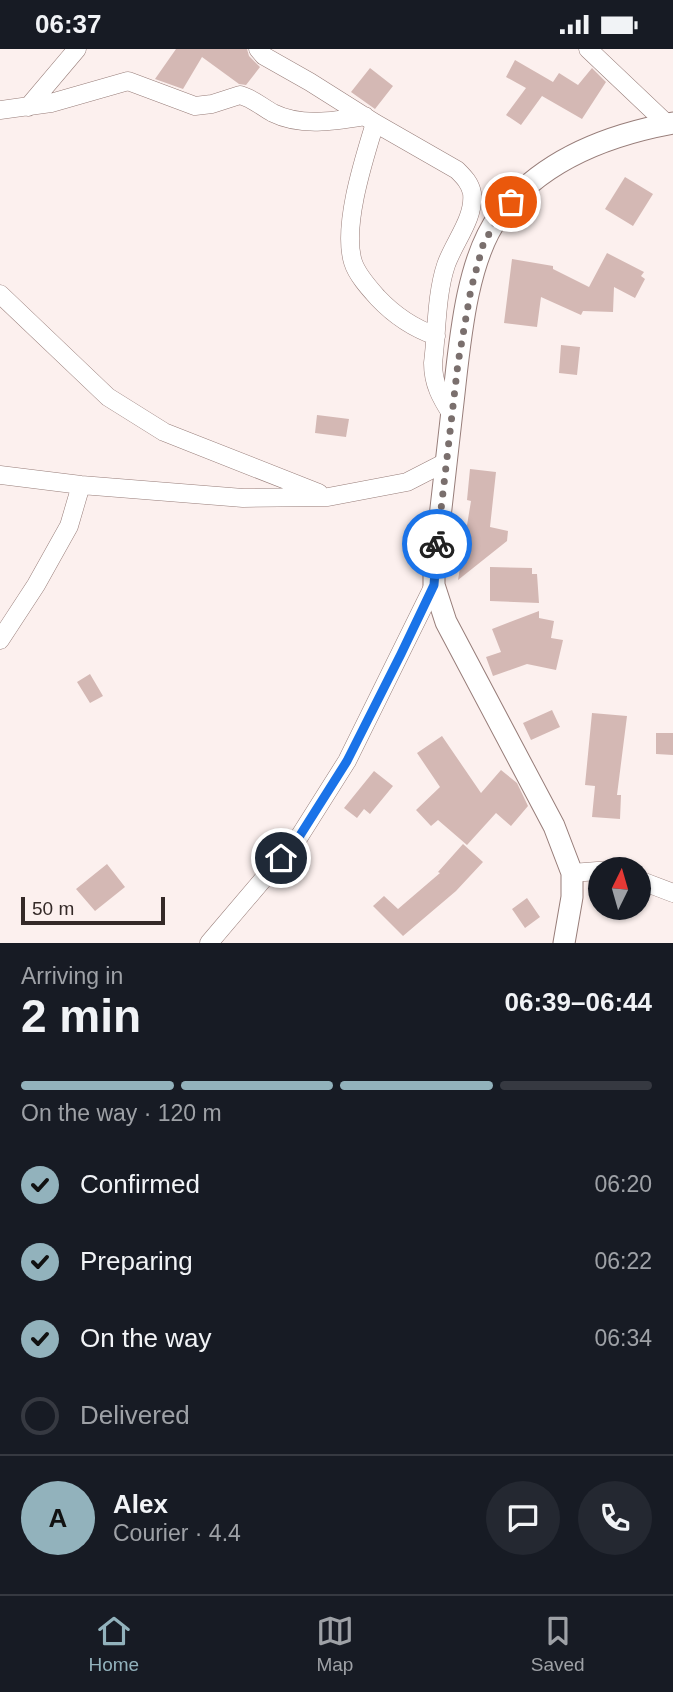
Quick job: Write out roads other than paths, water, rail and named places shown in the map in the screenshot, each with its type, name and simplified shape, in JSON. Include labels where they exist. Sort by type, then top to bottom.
[{"type":"street","points":[[28,107],[76,49]]},
{"type":"street","points":[[258,49],[264,56],[457,170],[468,181],[472,193],[471,206],[446,266],[433,377],[438,392],[452,415]]},
{"type":"street","points":[[588,49],[670,123]]},
{"type":"street","points":[[0,110],[28,107],[128,81],[195,106],[240,95],[275,114],[306,121],[370,120]]},
{"type":"street","points":[[370,120],[353,210],[352,261],[360,276],[393,313],[418,330],[436,336]]},
{"type":"street","points":[[209,943],[299,837],[347,761],[434,585],[446,462],[466,314],[483,245],[498,217],[536,179],[562,161],[599,142],[670,123]]},
{"type":"street","points":[[0,294],[108,397],[130,411],[164,432],[328,497]]},
{"type":"street","points":[[0,475],[81,485],[243,498],[328,497],[407,482],[446,462]]},
{"type":"street","points":[[0,640],[36,585],[69,526],[81,485]]},
{"type":"street","points":[[434,585],[446,622],[554,826],[572,873],[572,897],[564,943]]},
{"type":"street","points":[[572,873],[588,872]]},
{"type":"street","points":[[651,885],[673,893]]}]
